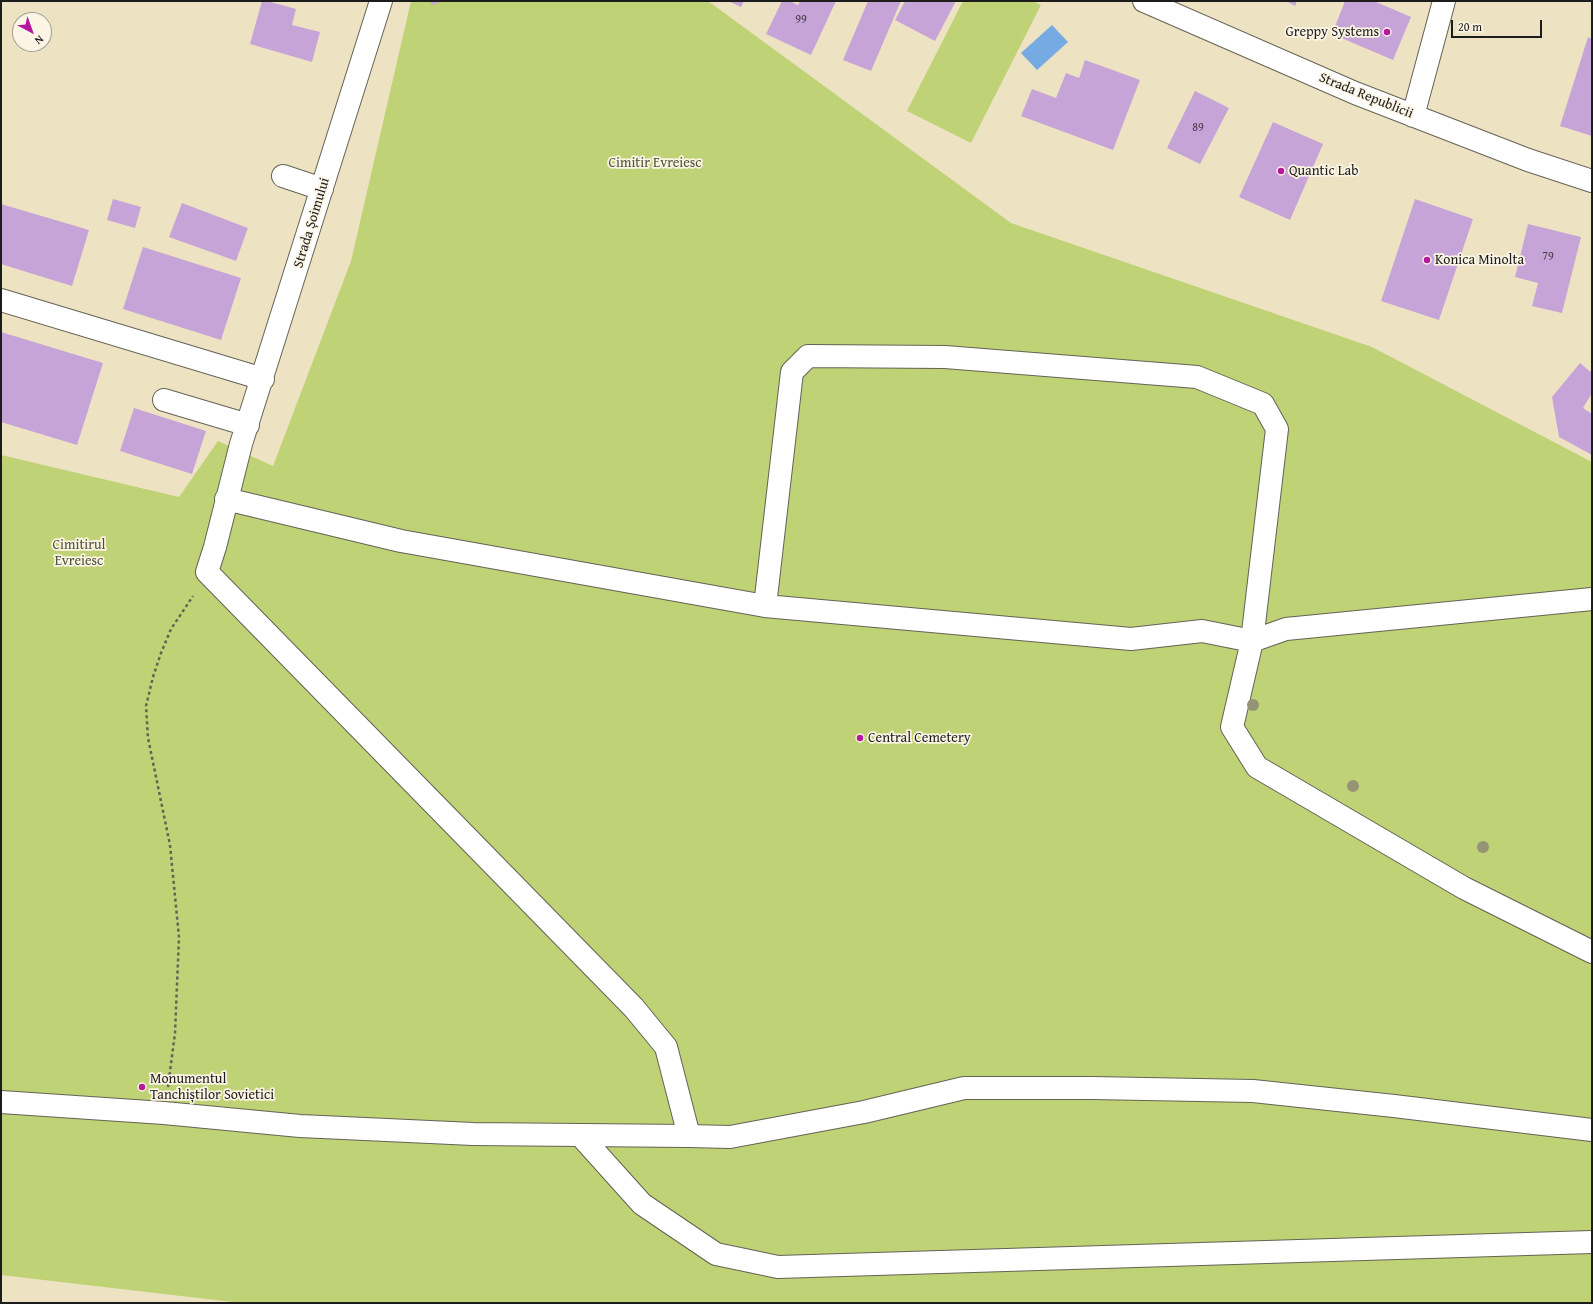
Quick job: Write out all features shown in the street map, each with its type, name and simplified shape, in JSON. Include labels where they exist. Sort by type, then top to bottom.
[{"type":"street","name":"Strada Șoimului","points":[[207,572],[215,548],[226,499],[244,435],[263,379],[381,1]]},
{"type":"street","name":"Strada Republicii","points":[[1144,1],[1348,90],[1528,160],[1592,181]]},
{"type":"street","points":[[1413,116],[1444,1]]},
{"type":"street","points":[[283,176],[322,189]]},
{"type":"street","points":[[1,300],[263,379]]},
{"type":"street","points":[[765,606],[792,372],[808,356],[945,357],[1197,376],[1263,404],[1277,429],[1252,641],[1232,727],[1257,767],[1464,888],[1592,952]]},
{"type":"street","points":[[164,400],[244,435]]},
{"type":"street","points":[[226,499],[401,542],[765,606],[1131,639],[1202,631],[1252,641],[1286,630],[1592,599]]},
{"type":"street","points":[[207,572],[634,1008],[666,1047],[689,1136]]},
{"type":"street","points":[[1,1102],[164,1113],[300,1126],[473,1134],[730,1137],[849,1115],[964,1088],[1092,1088],[1252,1091],[1592,1130]]},
{"type":"street","points":[[580,1135],[642,1204],[716,1254],[778,1267],[1592,1242]]},
{"type":"path","points":[[164,1113],[175,1033],[180,937],[170,845],[148,738],[146,706],[153,677],[171,629],[196,592],[207,572]]},
{"type":"green space","name":"Central Cemetery","points":[[411,1],[708,1],[1011,223],[1372,347],[1592,462],[1592,1303],[241,1303],[1,1275],[1,455],[179,497],[218,441],[273,466],[351,261]]},
{"type":"green space","points":[[963,1],[1033,1],[1041,5],[971,143],[907,111]]},
{"type":"water","points":[[1052,25],[1068,42],[1037,70],[1021,53]]},
{"type":"building","points":[[262,1],[296,9],[292,25],[320,32],[312,62],[250,44]]},
{"type":"building","points":[[430,1],[443,1],[432,5]]},
{"type":"building","points":[[728,1],[744,1],[741,7]]},
{"type":"building","points":[[782,1],[790,1],[798,5],[800,1],[836,1],[811,55],[766,34]]},
{"type":"building","points":[[868,1],[901,1],[871,71],[843,60]]},
{"type":"building","points":[[905,1],[956,1],[935,41],[895,20]]},
{"type":"building","points":[[1286,1],[1297,1],[1295,6]]},
{"type":"building","points":[[1345,1],[1374,1],[1411,17],[1393,60],[1332,34]]},
{"type":"building","points":[[1588,37],[1592,39],[1592,136],[1560,126]]},
{"type":"building","points":[[1085,60],[1140,80],[1113,150],[1021,116],[1032,89],[1056,98],[1066,73],[1079,78]]},
{"type":"building","points":[[1195,91],[1229,108],[1200,164],[1167,148]]},
{"type":"building","name":"Quantic Lab","points":[[1273,122],[1323,144],[1290,220],[1239,197]]},
{"type":"building","points":[[113,199],[141,207],[135,228],[107,220]]},
{"type":"building","name":"Konica Minolta","points":[[1415,199],[1473,219],[1439,320],[1381,301]]},
{"type":"building","points":[[182,203],[248,228],[236,261],[169,237]]},
{"type":"building","points":[[1,204],[89,230],[72,286],[1,264]]},
{"type":"building","points":[[1528,224],[1581,237],[1562,313],[1532,306],[1538,283],[1515,277]]},
{"type":"building","points":[[143,247],[241,278],[221,340],[123,309]]},
{"type":"building","points":[[1,332],[103,363],[77,445],[1,422]]},
{"type":"building","points":[[1580,363],[1592,373],[1592,393],[1583,408],[1592,414],[1592,455],[1559,437],[1552,397]]},
{"type":"building","points":[[134,408],[206,431],[192,474],[120,451]]},
{"type":"place","name":"Greppy Systems","points":[[1387,32]]},
{"type":"place","name":"Quantic Lab","points":[[1281,171]]},
{"type":"place","name":"Konica Minolta","points":[[1427,260]]},
{"type":"place","name":"Central Cemetery","points":[[860,738]]},
{"type":"place","name":"Monumentul Tanchiștilor Sovietici","points":[[142,1087]]},
{"type":"park label","name":"Cimitir Evreiesc","points":[[655,163]]},
{"type":"park label","name":"Cimitirul Evreiesc","points":[[79,554]]}]
